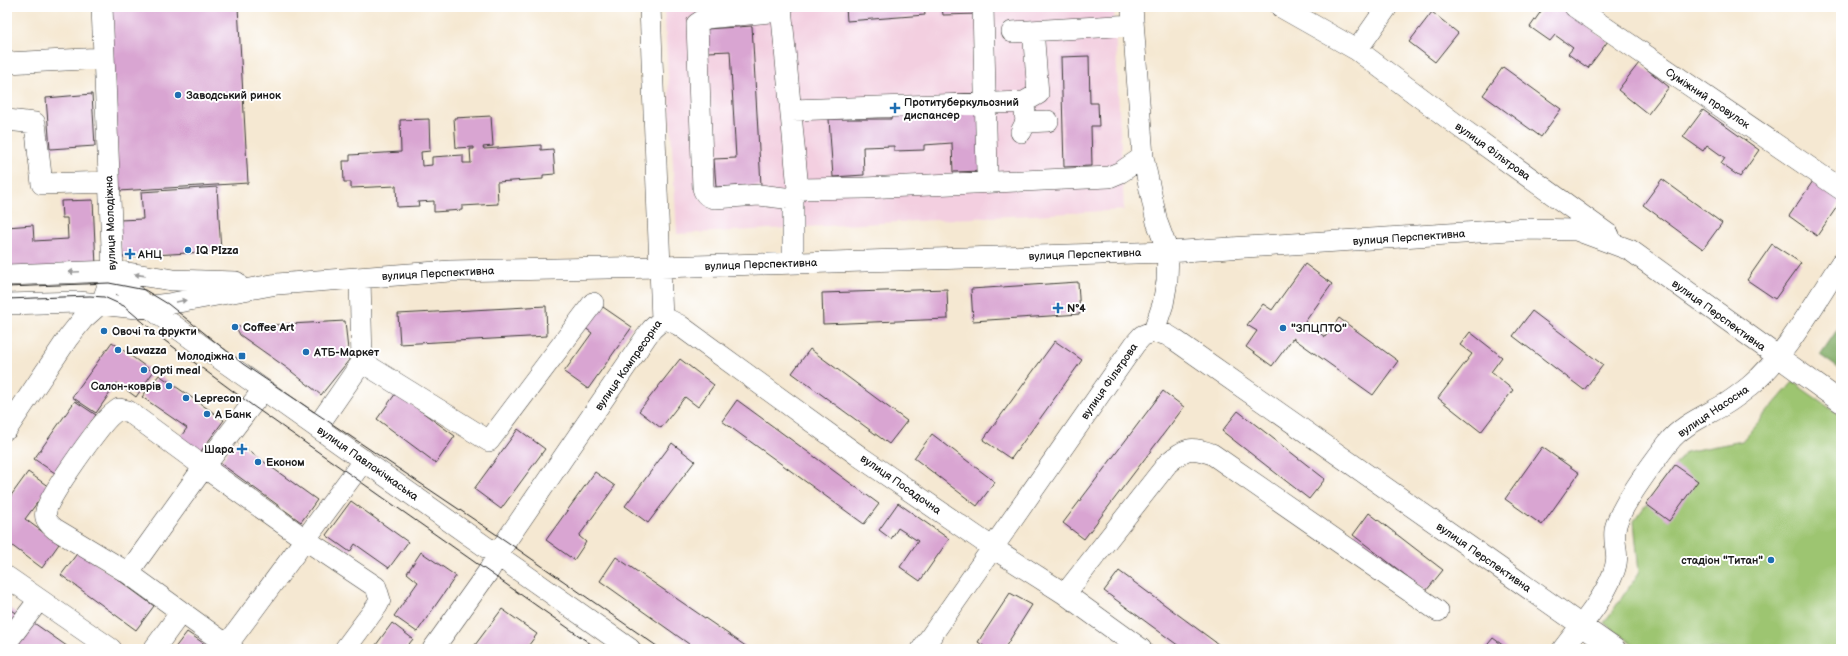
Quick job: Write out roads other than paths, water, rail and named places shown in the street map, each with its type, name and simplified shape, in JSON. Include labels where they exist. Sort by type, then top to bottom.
[{"type":"street","name":"вулиця Молодіжна","points":[[7,429],[68,338],[83,319],[101,303],[113,271],[102,7]]},
{"type":"street","name":"вулиця Компресорна","points":[[433,649],[646,337],[662,320],[650,7]]},
{"type":"street","points":[[984,7],[987,171]]},
{"type":"street","name":"вулиця Фільтрова","points":[[1281,7],[1357,50],[1461,128],[1630,250]]},
{"type":"street","points":[[1357,50],[1387,7]]},
{"type":"street","name":"Суміжний провулок","points":[[1576,7],[1841,189]]},
{"type":"street","points":[[793,263],[796,194],[792,110],[782,9],[706,18],[698,24],[703,188],[705,194],[709,197],[715,198],[796,194],[864,188],[1109,178],[1121,172],[1143,157]]},
{"type":"street","points":[[1012,32],[1133,16],[1143,157],[1157,222],[1168,252],[1167,281],[1163,304],[1154,332]]},
{"type":"street","points":[[1024,118],[1038,94],[1034,42]]},
{"type":"street","points":[[7,62],[104,58]]},
{"type":"street","points":[[792,110],[985,103],[1024,118],[1048,121]]},
{"type":"street","points":[[7,120],[35,123],[42,184],[109,182]]},
{"type":"street","name":"вулиця Перспективна","points":[[7,304],[101,303],[137,308],[150,307],[277,284],[450,271],[661,267],[1168,252],[1526,229],[1576,230],[1630,250],[1777,358],[1841,402]]},
{"type":"street","name":"вулиця Насосна","points":[[1563,649],[1600,600],[1616,566],[1618,554],[1615,529],[1618,518],[1642,478],[1670,440],[1699,417],[1721,407],[1751,386],[1777,358],[1841,263]]},
{"type":"street","name":"вулиця Перспективна","points":[[7,274],[113,271],[174,280],[277,284]]},
{"type":"street","name":"вулиця Павлокічкаська","points":[[113,271],[121,284],[139,300],[263,390],[630,649]]},
{"type":"street","points":[[317,427],[362,362],[360,278]]},
{"type":"street","points":[[362,362],[489,441],[593,303]]},
{"type":"street","name":"вулиця Посадочна","points":[[662,320],[669,320],[679,325],[853,452],[993,548],[1065,594],[1141,649]]},
{"type":"street","name":"вулиця Перспективна","points":[[1154,332],[1167,335],[1175,340],[1615,649]]},
{"type":"street","name":"вулиця Фільтрова","points":[[922,649],[1135,344],[1142,336],[1154,332]]},
{"type":"street","points":[[128,573],[204,467],[263,390]]},
{"type":"street","points":[[345,649],[380,600],[376,587],[306,540],[124,409],[119,409],[107,418],[68,472],[46,509],[46,520],[55,529],[128,573],[230,647],[306,540],[364,460]]},
{"type":"street","points":[[1065,594],[1168,463],[1181,453],[1195,448],[1212,454],[1438,611]]},
{"type":"street","points":[[7,577],[111,649]]},
{"type":"street","points":[[7,642],[39,600]]},
{"type":"street","points":[[154,649],[181,612]]},
{"type":"tram line","points":[[7,287],[109,283],[145,290],[168,304],[243,364],[506,541],[661,649]]},
{"type":"tram line","points":[[7,299],[90,296],[104,297],[124,306],[164,340],[253,406],[598,649]]},
{"type":"place","name":"Заводський ринок","points":[[178,95]]},
{"type":"place","name":"Протитуберкульозний диспансер","points":[[895,108]]},
{"type":"place","name":"IQ PIzza","points":[[188,250]]},
{"type":"place","name":"АНЦ","points":[[130,254]]},
{"type":"place","name":"N°4","points":[[1058,308]]},
{"type":"place","name":"Coffee Art","points":[[235,327]]},
{"type":"place","name":"\"ЗПЦПТО\"","points":[[1283,328]]},
{"type":"place","name":"Овочі та фрукти","points":[[104,331]]},
{"type":"place","name":"Lavazza","points":[[118,350]]},
{"type":"place","name":"АТБ-Маркет","points":[[306,352]]},
{"type":"place","name":"Молодіжна","points":[[242,356]]},
{"type":"place","name":"Opti meal","points":[[144,370]]},
{"type":"place","name":"Салон-коврів","points":[[169,386]]},
{"type":"place","name":"Leprecon","points":[[186,398]]},
{"type":"place","name":"А Банк","points":[[207,414]]},
{"type":"place","name":"Шара","points":[[242,449]]},
{"type":"place","name":"Економ","points":[[258,462]]},
{"type":"place","name":"стадіон \"Титан\"","points":[[1771,560]]}]
